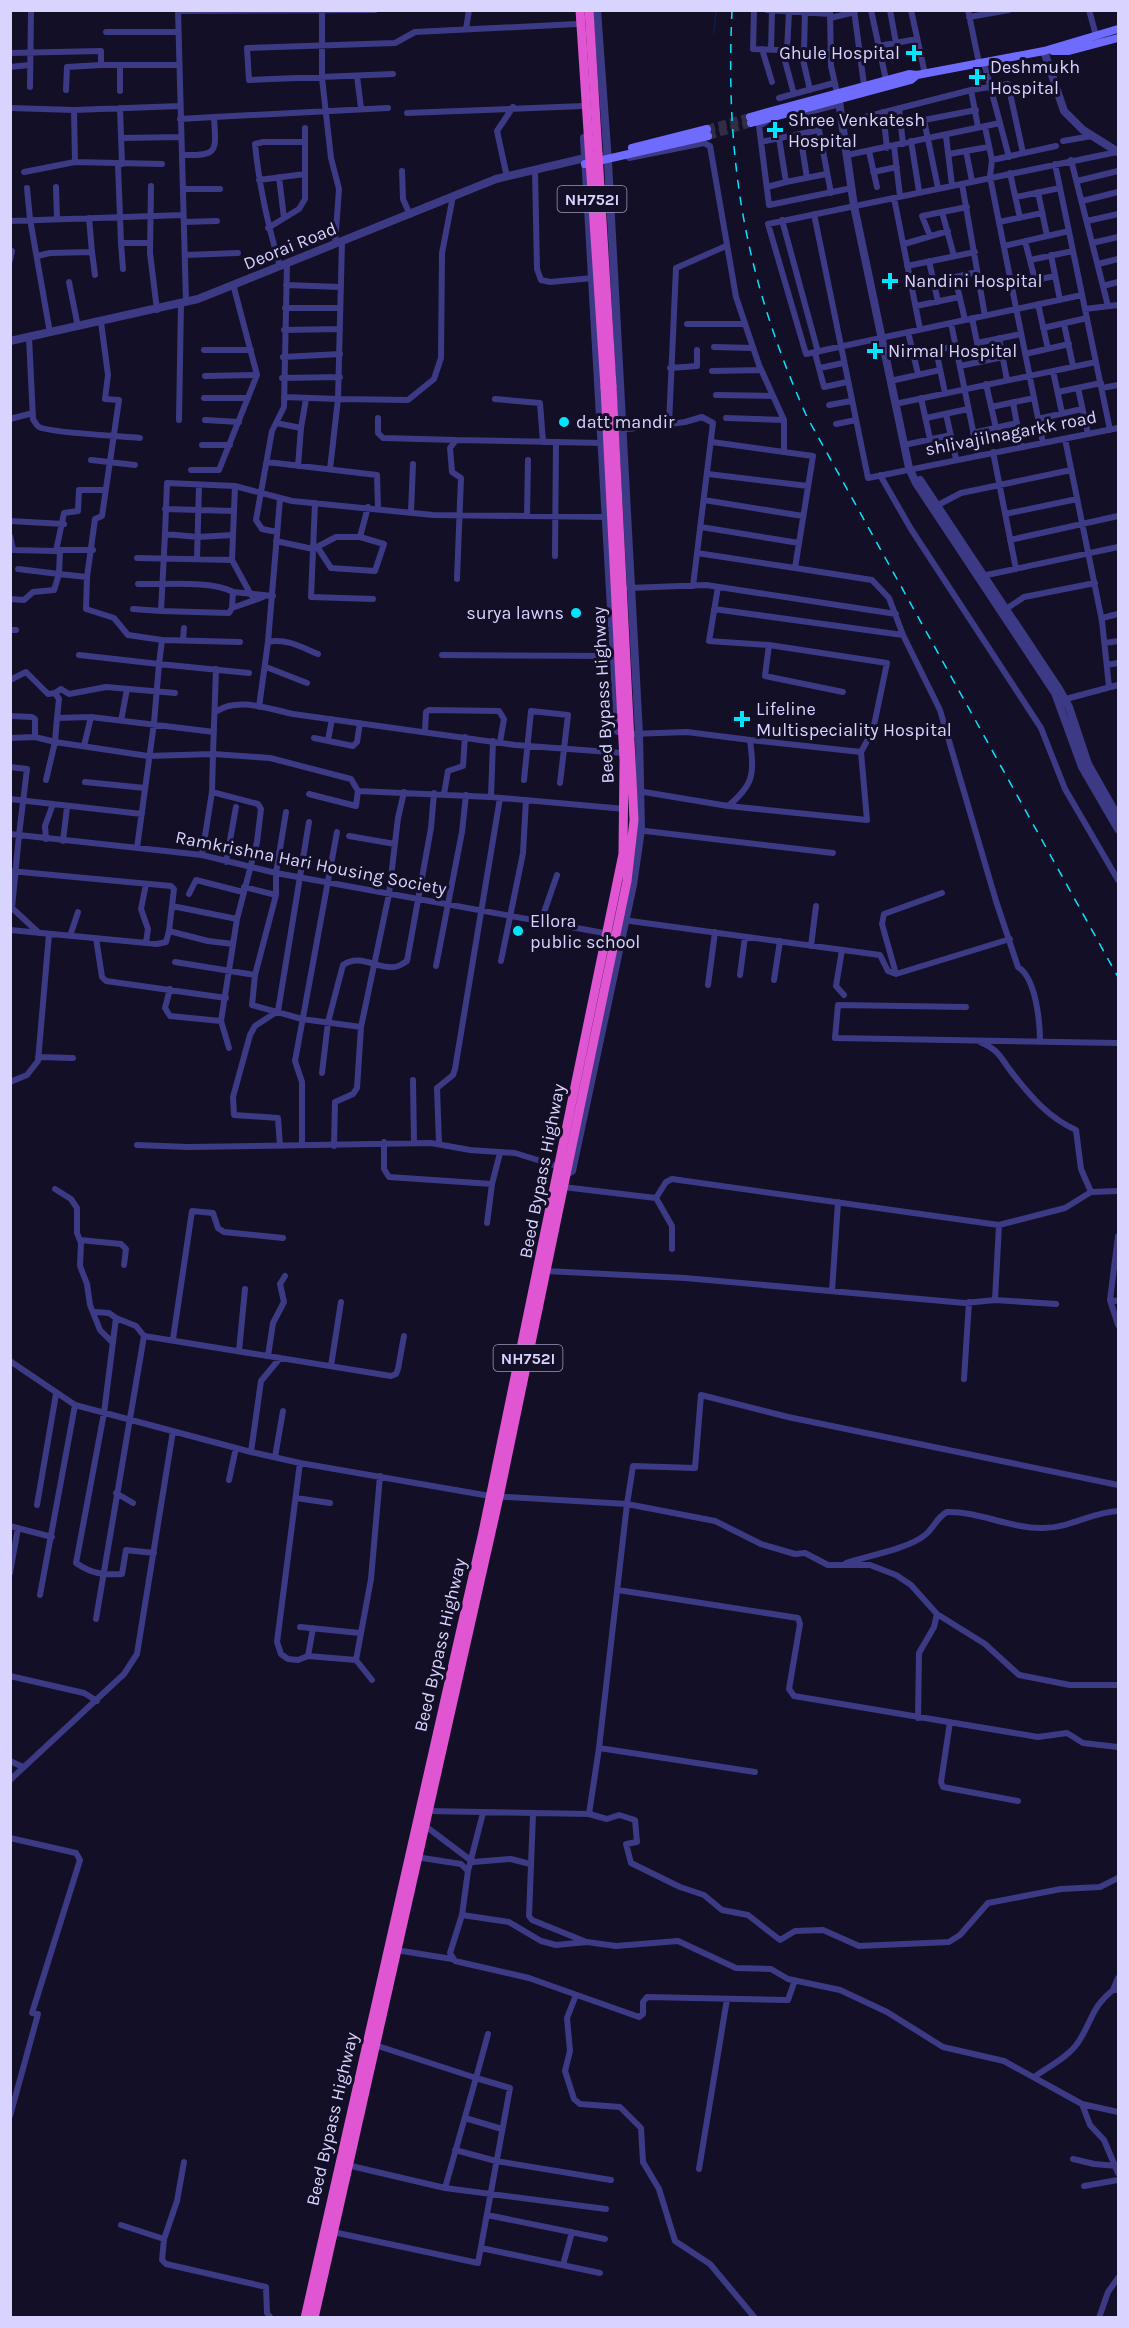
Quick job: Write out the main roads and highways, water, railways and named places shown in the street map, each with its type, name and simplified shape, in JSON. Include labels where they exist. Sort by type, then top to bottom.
[{"type":"highway","name":"Beed Bypass Highway","points":[[579,10],[627,588],[637,791],[637,830],[622,920],[608,933]]},
{"type":"highway","name":"Beed Bypass Highway","points":[[305,2318],[546,1271],[560,1169],[623,854],[621,753],[608,517],[609,386],[589,10]]},
{"type":"highway","name":"Beed Bypass Highway","points":[[314,2318],[427,1811],[559,1189]]},
{"type":"main road","points":[[1097,39],[1119,29]]},
{"type":"main road","points":[[839,99],[864,85],[909,74],[982,63],[1097,39],[1119,38]]},
{"type":"main road","points":[[750,120],[911,80],[921,74]]},
{"type":"main road","points":[[585,161],[608,158],[707,133]]},
{"type":"waterway","points":[[714,33],[716,10]]},
{"type":"tunnel","points":[[707,129],[750,117]]},
{"type":"tunnel","points":[[708,136],[751,123]]},
{"type":"railway","points":[[732,10],[732,118],[736,169],[754,267],[786,366],[807,417],[1118,977]]},
{"type":"place","name":"Ghule Hospital","points":[[914,53]]},
{"type":"place","name":"Deshmukh Hospital","points":[[977,77]]},
{"type":"place","name":"Shree Venkatesh Hospital","points":[[775,130]]},
{"type":"place","name":"Nandini Hospital","points":[[890,281]]},
{"type":"place","name":"Nirmal Hospital","points":[[875,351]]},
{"type":"place","name":"datt mandir","points":[[564,422]]},
{"type":"place","name":"surya lawns","points":[[576,613]]},
{"type":"place","name":"Lifeline Multispeciality Hospital","points":[[742,719]]},
{"type":"place","name":"Ellora public school","points":[[518,931]]}]
